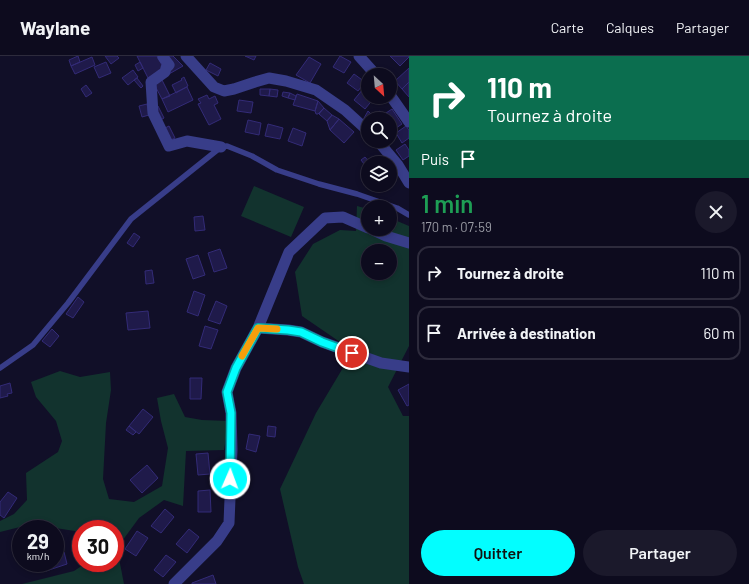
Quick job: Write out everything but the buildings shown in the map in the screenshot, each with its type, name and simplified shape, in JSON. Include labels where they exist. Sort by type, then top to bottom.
[{"type":"street","points":[[164,56],[163,57],[169,65],[165,72],[151,82],[151,91],[153,113],[169,146],[187,140],[222,147]]},
{"type":"street","points":[[186,56],[214,87],[224,91],[269,78],[286,81],[316,90],[345,110],[361,125]]},
{"type":"street","points":[[359,56],[370,68]]},
{"type":"street","points":[[396,104],[409,122]]},
{"type":"street","points":[[384,148],[398,165],[409,183]]},
{"type":"street","points":[[174,584],[217,540],[229,523],[232,450],[231,413],[227,392],[236,368],[258,328],[289,252],[325,218],[343,217],[361,225]]},
{"type":"street","points":[[390,236],[409,243]]},
{"type":"street","points":[[258,328],[301,332],[322,342],[382,363],[409,367]]},
{"type":"lane","points":[[0,368],[33,345],[68,303],[130,219],[222,147],[227,146],[252,156],[278,170],[319,184],[357,194],[397,208],[409,215]]},
{"type":"green space","points":[[254,186],[304,207],[291,237],[241,216]]},
{"type":"green space","points":[[357,206],[361,207],[361,236],[397,236],[397,221],[409,226],[409,346],[388,387],[403,416],[409,416],[409,584],[304,584],[298,567],[280,489],[316,413],[353,351],[302,316],[295,272],[313,244],[340,230],[356,231]]},
{"type":"green space","points":[[60,371],[80,377],[110,372],[111,390],[106,423],[103,479],[109,499],[134,502],[162,486],[168,448],[157,398],[174,394],[185,417],[202,420],[229,421],[224,450],[186,451],[183,506],[164,500],[139,518],[124,538],[124,520],[72,520],[72,531],[64,529],[64,520],[12,520],[12,529],[0,532],[0,521],[14,514],[27,500],[26,473],[58,452],[62,441],[56,421],[36,397],[31,382]]},
{"type":"green space","points":[[72,572],[122,572],[124,584],[22,584]]},
{"type":"slow traffic","points":[[242,356],[258,328],[277,329]]},
{"type":"route","points":[[230,479],[232,450],[231,413],[227,392],[236,368],[258,328],[301,332],[322,342],[352,353]]}]
